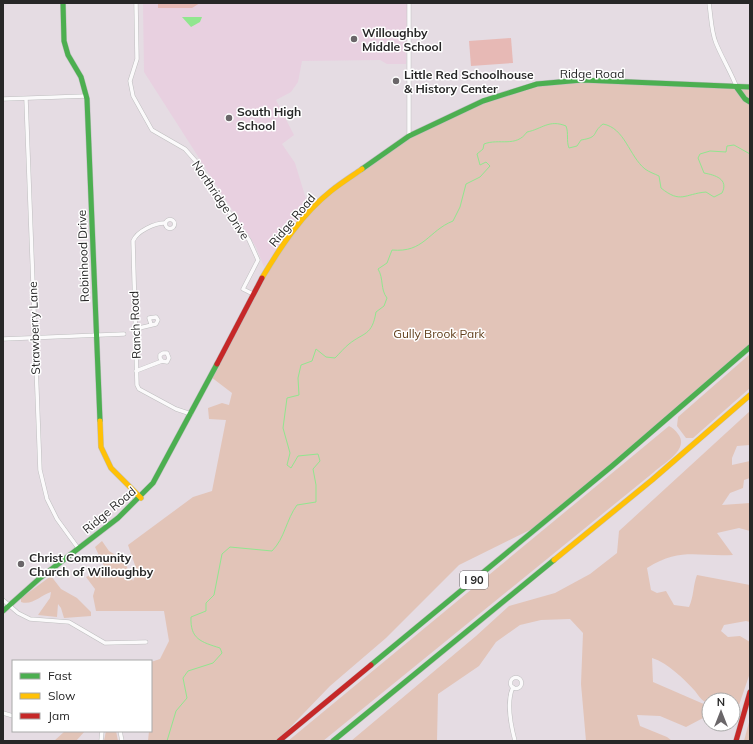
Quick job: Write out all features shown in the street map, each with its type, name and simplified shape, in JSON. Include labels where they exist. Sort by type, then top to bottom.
[{"type":"main road","name":"Robinhood Drive","points":[[63,3],[64,41],[68,55],[81,77],[86,96],[101,447],[111,468],[141,498]]},
{"type":"main road","name":"Ridge Road","points":[[3,611],[45,572],[127,511],[141,498],[162,468],[253,294],[281,246],[310,211],[350,176],[409,136],[483,101],[537,84],[582,80],[737,88],[750,87]]},
{"type":"main road","points":[[737,88],[745,99],[750,102]]},
{"type":"main road","name":"I 90","points":[[279,741],[606,471],[750,347]]},
{"type":"main road","points":[[332,741],[652,480],[750,395]]},
{"type":"main road","points":[[736,741],[750,692]]},
{"type":"street","name":"Northridge Drive","points":[[136,3],[137,59],[130,81],[130,89],[152,130],[159,136],[178,144],[191,154],[200,166],[217,197],[249,240],[258,260],[243,289],[253,294]]},
{"type":"street","points":[[409,3],[409,136]]},
{"type":"street","points":[[710,3],[712,28],[716,42],[727,63],[737,88]]},
{"type":"street","points":[[3,99],[86,96]]},
{"type":"street","name":"Strawberry Lane","points":[[26,99],[40,470],[47,499],[53,512],[78,548]]},
{"type":"street","name":"Ranch Road","points":[[165,223],[140,232],[133,241],[137,385],[139,389],[176,409],[191,414]]},
{"type":"street","points":[[135,329],[144,328],[151,324]]},
{"type":"street","points":[[3,339],[124,334]]},
{"type":"street","points":[[136,371],[162,362]]},
{"type":"street","points":[[3,600],[18,614],[30,619],[69,622],[105,643],[146,642]]},
{"type":"street","points":[[513,687],[511,694],[511,727],[515,741]]},
{"type":"shaded area","name":"South High School","points":[[143,3],[407,3],[406,64],[387,64],[380,60],[302,61],[298,82],[291,92],[276,100],[294,135],[282,144],[295,163],[306,199],[313,204],[293,227],[264,267],[256,247],[144,72]]},
{"type":"shaded area","points":[[158,3],[200,3],[192,8],[158,8]]},
{"type":"shaded area","points":[[182,17],[202,17],[200,22],[191,27]]},
{"type":"shaded area","points":[[511,38],[513,63],[471,66],[469,41]]},
{"type":"green space","name":"Gully Brook Park","points":[[582,80],[750,87],[750,347],[542,524],[459,565],[386,638],[330,686],[277,741],[148,741],[149,732],[152,732],[152,662],[160,659],[169,641],[164,611],[96,611],[93,596],[95,589],[86,577],[105,568],[95,547],[102,541],[109,551],[124,560],[133,581],[137,571],[128,545],[193,497],[212,491],[226,420],[209,419],[208,408],[222,403],[229,405],[232,393],[211,377],[281,246],[331,191],[409,136],[483,101],[537,84]]},
{"type":"green space","points":[[750,354],[750,388],[693,438],[686,438],[677,426],[678,417]]},
{"type":"green space","points":[[750,411],[750,445],[737,446],[732,458],[732,465],[750,461],[750,478],[744,480],[743,488],[730,493],[722,505],[750,503],[750,531],[739,528],[717,533],[733,555],[680,555],[659,561],[647,568],[651,590],[657,593],[666,591],[674,605],[689,607],[697,575],[750,585],[750,622],[746,621],[724,625],[721,631],[728,637],[740,636],[750,642],[750,673],[741,699],[741,692],[701,692],[701,698],[686,681],[675,672],[658,660],[652,658],[653,682],[701,703],[701,719],[686,727],[660,716],[637,715],[640,726],[667,737],[672,741],[586,741],[581,684],[583,633],[570,619],[541,620],[520,625],[496,642],[479,666],[438,694],[437,741],[351,741],[476,636],[509,606],[555,593],[590,574],[617,553],[619,531]]},
{"type":"green space","points":[[669,426],[678,434],[681,440],[681,445],[669,460],[323,741],[288,741]]},
{"type":"green space","points":[[51,576],[61,589],[77,598],[91,612],[91,616],[64,618],[58,604],[57,617],[38,615],[50,598],[51,592],[29,603],[21,602],[21,598]]},
{"type":"green space","points":[[750,720],[750,741],[744,741],[749,722]]},
{"type":"green space","points":[[64,732],[84,732],[76,741],[54,741]]},
{"type":"green space","points":[[106,732],[116,732],[118,741],[104,741]]},
{"type":"waterway","points":[[167,741],[176,711],[187,698],[183,678],[188,671],[213,663],[222,653],[220,648],[207,644],[198,638],[192,630],[191,624],[191,617],[206,611],[206,603],[214,595],[222,554],[230,547],[272,551],[283,535],[290,517],[297,505],[316,502],[316,485],[313,469],[320,461],[318,454],[298,456],[291,468],[287,465],[290,453],[283,428],[287,398],[299,395],[298,378],[301,365],[312,361],[316,349],[326,357],[335,358],[349,344],[370,330],[376,312],[384,306],[387,298],[383,291],[381,276],[378,269],[387,263],[392,250],[403,250],[419,245],[437,230],[453,221],[460,207],[466,184],[480,177],[490,166],[486,162],[480,165],[477,154],[483,149],[484,144],[490,142],[518,140],[527,132],[550,124],[560,124],[566,126],[569,148],[577,146],[581,140],[591,138],[603,124],[617,131],[645,169],[659,176],[661,188],[673,196],[678,197],[706,192],[714,197],[722,193],[724,184],[720,178],[704,173],[698,158],[700,154],[710,151],[726,152],[727,146],[734,145],[750,154]]},
{"type":"traffic: fast","points":[[63,3],[64,41],[68,55],[81,77],[87,99],[100,421]]},
{"type":"traffic: fast","points":[[362,169],[409,136],[483,101],[537,84],[582,80],[750,87]]},
{"type":"traffic: fast","points":[[737,88],[745,99],[750,102]]},
{"type":"traffic: fast","points":[[371,665],[612,466],[750,347]]},
{"type":"traffic: fast","points":[[3,611],[40,578],[118,518],[153,483],[217,364]]},
{"type":"traffic: fast","points":[[333,741],[554,560]]},
{"type":"traffic: slow","points":[[262,278],[301,220],[320,200],[362,169]]},
{"type":"traffic: slow","points":[[554,560],[652,480],[750,395]]},
{"type":"traffic: slow","points":[[100,421],[101,447],[111,468],[141,498]]},
{"type":"traffic: jam","points":[[217,364],[262,278]]},
{"type":"traffic: jam","points":[[279,741],[371,665]]},
{"type":"traffic: jam","points":[[736,741],[750,692]]},
{"type":"place","name":"Willoughby Middle School","points":[[354,39]]},
{"type":"place","name":"Little Red Schoolhouse & History Center","points":[[396,81]]},
{"type":"place","name":"South High School","points":[[229,118]]},
{"type":"place","name":"Christ Community Church of Willoughby","points":[[21,564]]}]
